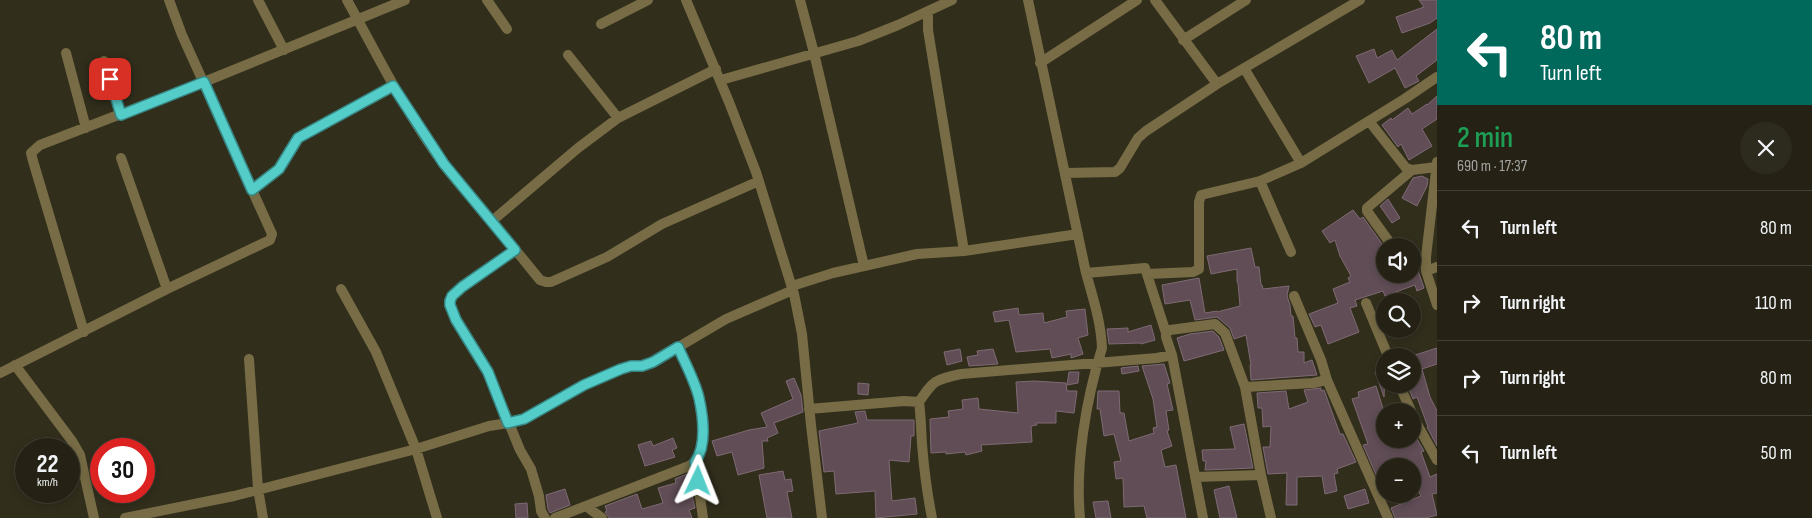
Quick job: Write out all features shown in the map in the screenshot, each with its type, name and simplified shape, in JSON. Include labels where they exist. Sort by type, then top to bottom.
[{"type":"street","points":[[0,373],[167,289],[270,240],[272,234],[182,35],[170,0]]},
{"type":"street","points":[[258,0],[284,50]]},
{"type":"street","points":[[347,0],[393,86],[444,164],[540,280],[551,282],[607,257],[662,224],[759,181]]},
{"type":"street","points":[[84,332],[31,153],[40,145],[121,115],[405,0]]},
{"type":"street","points":[[486,0],[507,29]]},
{"type":"street","points":[[601,24],[648,0]]},
{"type":"street","points":[[686,0],[721,80],[759,181],[792,288],[802,334],[822,518]]},
{"type":"street","points":[[800,0],[864,266]]},
{"type":"street","points":[[721,80],[858,41],[952,0]]},
{"type":"street","points":[[1028,0],[1086,273],[1099,322],[1102,348],[1085,420],[1080,465],[1080,518]]},
{"type":"street","points":[[1040,63],[1137,0]]},
{"type":"street","points":[[1154,0],[1217,84]]},
{"type":"street","points":[[1183,40],[1246,0]]},
{"type":"street","points":[[1065,173],[1116,172],[1138,138],[1217,84],[1360,0]]},
{"type":"street","points":[[928,11],[928,30],[964,251]]},
{"type":"street","points":[[66,53],[86,128]]},
{"type":"street","points":[[568,55],[618,118]]},
{"type":"street","points":[[104,61],[121,115]]},
{"type":"street","points":[[1244,68],[1301,162]]},
{"type":"street","points":[[492,221],[578,148],[618,118],[716,69]]},
{"type":"street","points":[[1148,274],[1193,272],[1199,269],[1199,202],[1201,196],[1260,180],[1301,162],[1437,77]]},
{"type":"street","points":[[252,190],[279,169],[298,138],[393,86]]},
{"type":"street","points":[[1369,121],[1406,168],[1412,170],[1436,167]]},
{"type":"street","points":[[121,158],[167,289]]},
{"type":"street","points":[[1437,162],[1426,256],[1426,271],[1437,305]]},
{"type":"street","points":[[1386,238],[1367,211],[1367,208],[1412,170]]},
{"type":"street","points":[[1260,180],[1291,252]]},
{"type":"street","points":[[126,518],[234,496],[416,449],[489,426],[524,419],[584,385],[621,369],[631,366],[642,366],[653,362],[726,319],[792,288],[833,273],[917,254],[964,251],[1078,234]]},
{"type":"street","points":[[515,250],[462,287],[452,296],[450,305],[456,320],[488,372],[508,423],[531,469],[539,496],[541,511],[545,518]]},
{"type":"street","points":[[1426,271],[1437,267]]},
{"type":"street","points":[[1086,273],[1145,268],[1148,274],[1172,355],[1203,518]]},
{"type":"street","points":[[341,289],[376,352],[416,449],[437,518]]},
{"type":"street","points":[[1294,296],[1327,380],[1388,518]]},
{"type":"street","points":[[1366,303],[1385,348]]},
{"type":"street","points":[[1166,333],[1170,330],[1215,324],[1225,333],[1245,387],[1271,518]]},
{"type":"street","points":[[555,518],[695,462],[699,457],[702,447],[700,405],[678,347]]},
{"type":"street","points":[[932,518],[925,482],[920,428],[921,416],[918,402],[932,383],[938,379],[961,374],[1157,358],[1172,355]]},
{"type":"street","points":[[249,359],[258,489],[263,518]]},
{"type":"street","points":[[15,365],[72,441],[80,455],[94,518]]},
{"type":"street","points":[[1245,387],[1313,384],[1327,380]]},
{"type":"street","points":[[809,409],[904,401],[918,402]]},
{"type":"street","points":[[1421,431],[1437,460]]},
{"type":"street","points":[[695,462],[703,518]]},
{"type":"street","points":[[1195,477],[1261,475]]},
{"type":"street","points":[[586,506],[602,518]]},
{"type":"building","points":[[1419,0],[1437,0],[1437,18],[1430,23],[1402,33],[1396,17],[1424,7]]},
{"type":"building","points":[[1437,29],[1437,60],[1416,76],[1419,81],[1405,88],[1395,68],[1369,83],[1356,56],[1374,49],[1377,58],[1392,50],[1397,60]]},
{"type":"building","points":[[1437,96],[1437,119],[1422,129],[1432,146],[1409,160],[1401,144],[1398,147],[1382,125],[1408,108],[1412,114]]},
{"type":"building","points":[[1422,176],[1428,179],[1427,186],[1417,206],[1402,198],[1413,178]]},
{"type":"building","points":[[1388,199],[1400,218],[1392,223],[1380,206]]},
{"type":"building","points":[[1353,210],[1360,219],[1363,217],[1378,238],[1376,238],[1376,283],[1421,283],[1421,279],[1424,288],[1417,291],[1415,285],[1393,293],[1384,293],[1383,291],[1355,300],[1357,306],[1350,308],[1359,332],[1328,344],[1321,325],[1315,327],[1309,314],[1338,303],[1333,289],[1350,282],[1348,278],[1351,276],[1340,256],[1335,240],[1330,243],[1322,231]]},
{"type":"building","points":[[1251,248],[1255,267],[1259,267],[1263,289],[1289,286],[1287,296],[1291,316],[1293,316],[1298,352],[1304,352],[1304,363],[1312,360],[1317,375],[1251,380],[1251,365],[1246,335],[1234,339],[1230,328],[1217,317],[1195,320],[1190,300],[1165,304],[1162,285],[1199,278],[1205,313],[1240,306],[1237,269],[1211,274],[1207,256]]},
{"type":"building","points":[[1018,308],[1019,315],[1043,313],[1044,323],[1067,317],[1066,311],[1085,309],[1088,335],[1078,338],[1083,354],[1071,358],[1071,354],[1052,358],[1050,349],[1016,352],[1009,320],[995,322],[993,312]]},
{"type":"building","points":[[1151,325],[1155,340],[1141,344],[1109,344],[1107,329],[1128,328],[1128,332]]},
{"type":"building","points":[[1213,331],[1219,337],[1224,350],[1184,361],[1177,338]]},
{"type":"building","points":[[1437,348],[1437,364],[1422,369],[1430,397],[1437,411],[1437,446],[1427,427],[1421,403],[1417,397],[1413,399],[1411,393],[1421,393],[1421,353]]},
{"type":"building","points":[[960,349],[962,361],[947,365],[944,352]]},
{"type":"building","points":[[993,349],[998,364],[969,366],[967,357],[978,355],[977,351]]},
{"type":"building","points":[[1164,364],[1170,383],[1167,384],[1173,410],[1166,411],[1169,430],[1167,431],[1172,446],[1161,450],[1165,467],[1176,465],[1186,518],[1147,518],[1144,506],[1124,507],[1123,478],[1116,479],[1114,462],[1121,461],[1114,434],[1104,436],[1100,409],[1097,409],[1098,391],[1119,391],[1120,413],[1124,413],[1129,441],[1154,433],[1153,428],[1157,427],[1153,399],[1142,366]]},
{"type":"building","points":[[1138,366],[1139,371],[1122,374],[1121,368]]},
{"type":"building","points":[[1069,372],[1079,372],[1078,383],[1067,385]]},
{"type":"building","points":[[794,378],[801,395],[803,412],[774,423],[778,433],[767,438],[768,441],[762,441],[764,468],[738,475],[732,452],[717,456],[712,441],[749,430],[767,427],[761,413],[793,399],[786,381]]},
{"type":"building","points":[[1016,382],[1066,383],[1067,391],[1077,391],[1074,413],[1056,411],[1056,423],[1036,423],[1037,425],[1031,426],[1032,442],[981,445],[982,451],[966,455],[965,452],[931,453],[930,419],[949,417],[948,411],[963,409],[962,400],[978,398],[979,409],[1018,413]]},
{"type":"building","points":[[858,383],[869,384],[868,395],[858,394]]},
{"type":"building","points":[[1376,386],[1376,393],[1378,393],[1381,403],[1376,403],[1376,448],[1421,448],[1421,446],[1424,451],[1421,452],[1430,477],[1437,474],[1437,493],[1432,494],[1437,515],[1426,518],[1395,518],[1391,508],[1404,503],[1421,503],[1421,458],[1376,458],[1376,475],[1363,445],[1368,444],[1352,399],[1359,397],[1358,392]]},
{"type":"building","points":[[1321,388],[1321,391],[1324,390],[1340,434],[1343,434],[1356,462],[1337,469],[1338,473],[1334,474],[1337,491],[1325,494],[1322,476],[1297,477],[1297,505],[1286,505],[1287,473],[1268,474],[1263,447],[1270,447],[1271,426],[1263,427],[1262,408],[1258,408],[1257,393],[1286,391],[1289,409],[1308,402],[1304,390]]},
{"type":"building","points":[[865,411],[867,420],[914,420],[914,436],[911,436],[909,462],[889,460],[892,501],[915,498],[917,514],[876,518],[875,491],[836,494],[834,471],[824,472],[819,431],[858,423],[855,412]]},
{"type":"building","points":[[1244,424],[1253,468],[1205,470],[1206,461],[1203,461],[1202,450],[1235,449],[1230,427]]},
{"type":"building","points":[[673,438],[677,448],[672,450],[675,457],[645,466],[638,445],[651,441],[653,446]]},
{"type":"building","points":[[783,471],[785,480],[791,479],[793,491],[787,492],[792,518],[767,518],[759,475]]},
{"type":"building","points":[[687,474],[695,508],[689,510],[692,518],[609,518],[605,512],[607,511],[605,506],[637,494],[642,509],[663,503],[658,488],[676,483],[675,479]]},
{"type":"building","points":[[1229,486],[1237,518],[1220,518],[1214,490]]},
{"type":"building","points":[[565,489],[570,505],[550,513],[546,495]]},
{"type":"building","points":[[1365,489],[1369,503],[1348,509],[1344,496]]},
{"type":"building","points":[[1108,501],[1111,518],[1096,518],[1093,502]]},
{"type":"building","points":[[527,503],[528,518],[516,518],[515,504]]},
{"type":"route","points":[[110,79],[121,115],[204,82],[252,190],[279,169],[298,138],[393,86],[444,164],[515,250],[462,287],[452,296],[450,301],[456,320],[488,372],[508,423],[524,419],[584,385],[621,369],[631,366],[642,366],[653,362],[678,347],[698,397],[702,421],[702,447],[699,457],[695,462],[698,481]]}]
